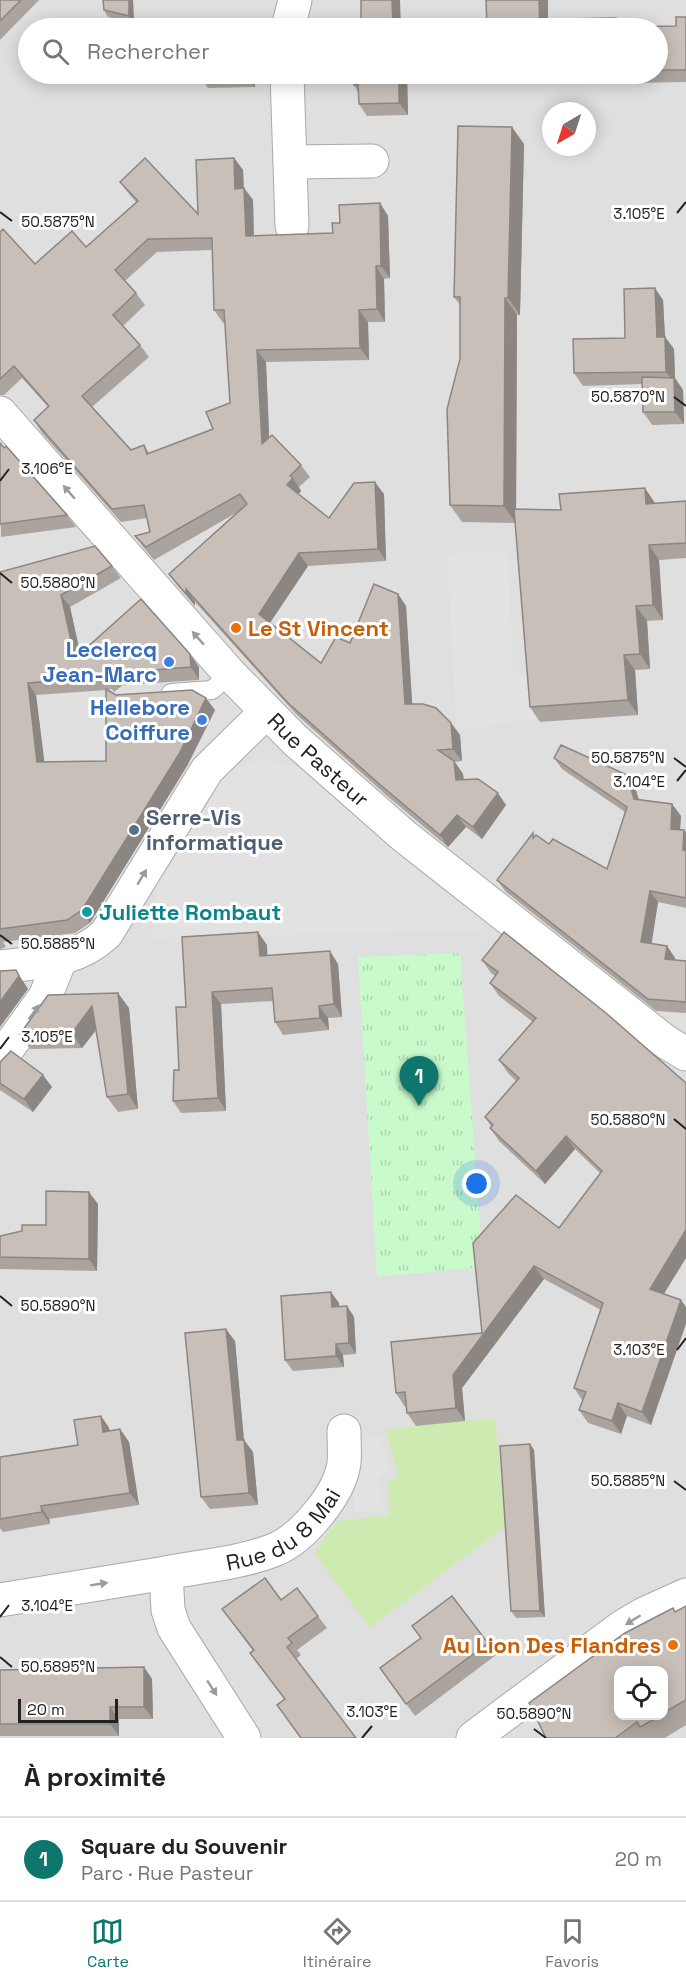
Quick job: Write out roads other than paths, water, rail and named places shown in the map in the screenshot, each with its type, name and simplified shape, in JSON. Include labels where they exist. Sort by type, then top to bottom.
[{"type":"street","points":[[290,18],[295,0]]},
{"type":"street","points":[[286,84],[292,226]]},
{"type":"street","points":[[290,162],[372,161]]},
{"type":"street","name":"Rue Pasteur","points":[[0,413],[266,712],[404,836],[659,1036],[686,1054]]},
{"type":"street","points":[[0,967],[60,960],[94,945],[111,927],[207,771],[266,712]]},
{"type":"street","points":[[0,1059],[45,997],[60,960]]},
{"type":"street","name":"Rue du 8 Mai","points":[[0,1600],[166,1573],[258,1555],[289,1541],[316,1515],[335,1485],[344,1465],[344,1431]]},
{"type":"street","points":[[166,1573],[168,1610],[174,1628],[244,1738]]},
{"type":"street","points":[[473,1738],[622,1627],[686,1595]]},
{"type":"lane","points":[[157,694],[212,690],[230,674]]},
{"type":"place","name":"Le St Vincent","points":[[236,628]]},
{"type":"place","name":"Leclercq Jean-Marc","points":[[169,662]]},
{"type":"place","name":"Hellebore Coiffure","points":[[202,720]]},
{"type":"place","name":"Serre-Vis informatique","points":[[134,830]]},
{"type":"place","name":"Juliette Rombaut","points":[[87,912]]},
{"type":"place","name":"Square du Souvenir","points":[[419,1106]]},
{"type":"place","name":"Au Lion Des Flandres","points":[[673,1645]]}]
